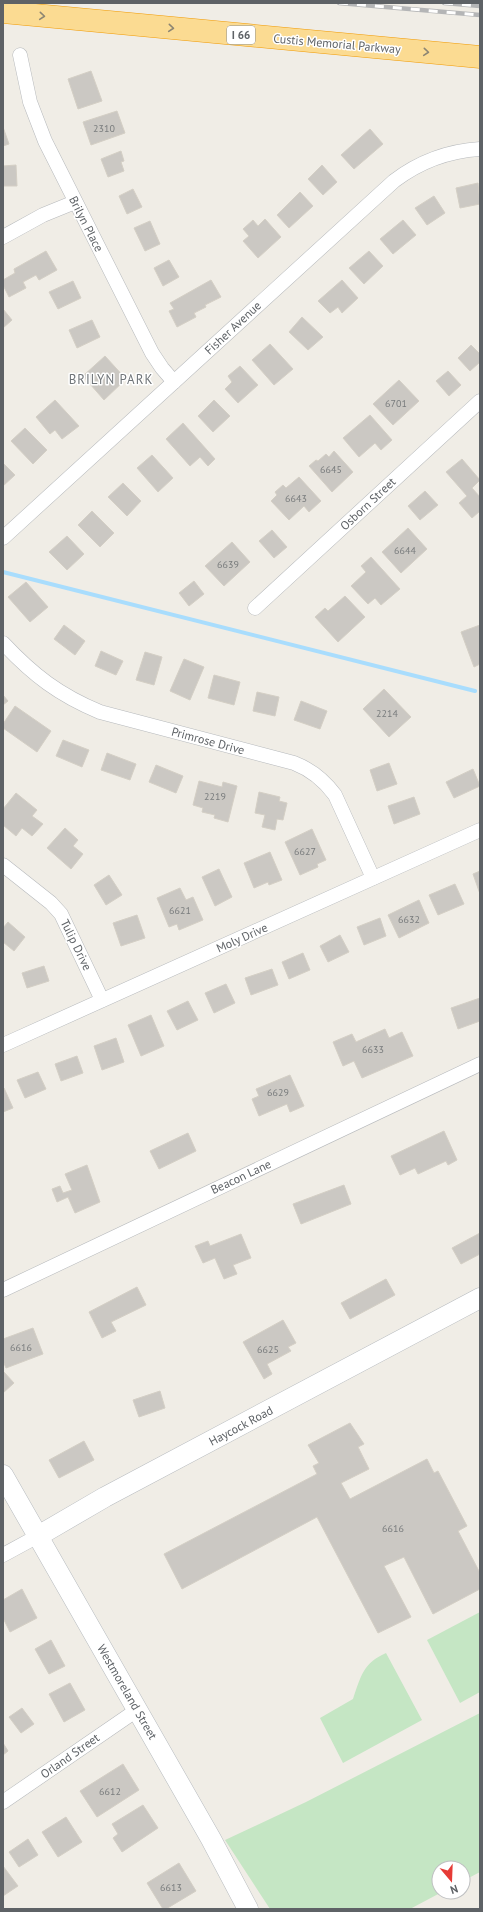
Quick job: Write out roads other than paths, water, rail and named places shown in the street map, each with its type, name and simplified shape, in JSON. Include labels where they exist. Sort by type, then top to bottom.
[{"type":"highway","name":"Custis Memorial Parkway","points":[[3,12],[480,57]]},
{"type":"main road","name":"Haycock Road","points":[[38,1536],[111,1494],[480,1298]]},
{"type":"main road","name":"Westmoreland Street","points":[[3,1475],[211,1839],[245,1908]]},
{"type":"street","name":"Brilyn Place","points":[[20,55],[30,102],[45,141],[152,353],[174,382]]},
{"type":"street","name":"Fisher Avenue","points":[[3,538],[394,181],[411,169],[438,157],[463,150],[480,149]]},
{"type":"street","points":[[3,237],[43,215],[75,202]]},
{"type":"street","name":"Osborn Street","points":[[256,608],[480,401]]},
{"type":"street","name":"Primrose Drive","points":[[3,643],[34,674],[53,689],[76,702],[100,712],[294,763],[316,774],[335,795],[373,878]]},
{"type":"street","name":"Moly Drive","points":[[3,1044],[480,830]]},
{"type":"street","name":"Tulip Drive","points":[[3,865],[50,903],[61,914],[102,1000]]},
{"type":"street","name":"Beacon Lane","points":[[3,1290],[480,1064]]},
{"type":"street","name":"Haycock Road","points":[[3,1555],[38,1536]]},
{"type":"street","name":"Orland Street","points":[[3,1802],[136,1710]]},
{"type":"waterway","points":[[3,572],[475,691]]},
{"type":"railway","points":[[339,3],[480,15]]},
{"type":"railway","points":[[444,3],[480,6]]},
{"type":"district","name":"BRILYN PARK","points":[[111,379]]}]
